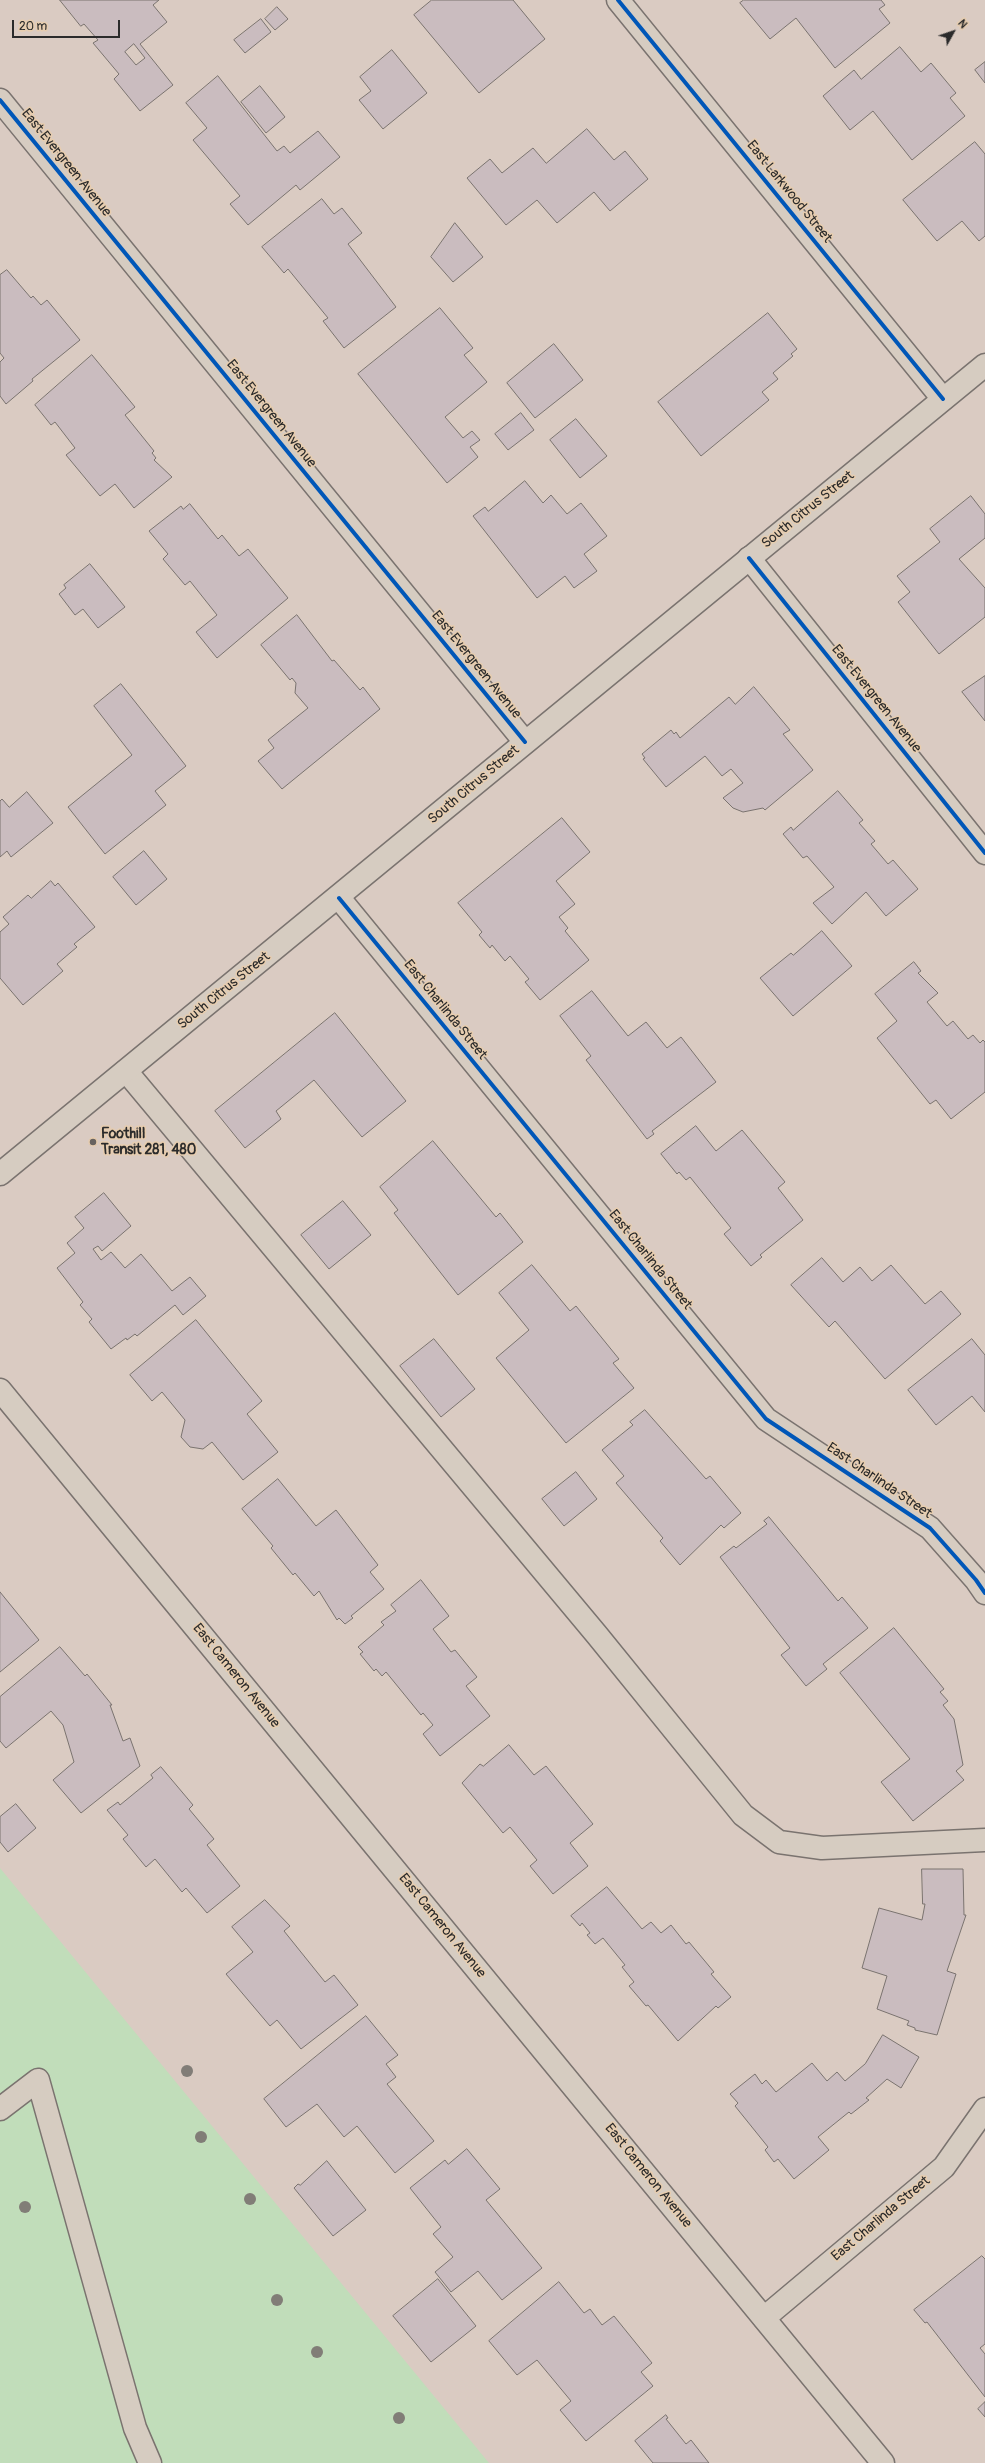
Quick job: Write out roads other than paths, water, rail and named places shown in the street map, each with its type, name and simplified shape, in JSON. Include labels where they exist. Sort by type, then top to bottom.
[{"type":"street","name":"East Larkwood Street","points":[[618,0],[943,399]]},
{"type":"street","name":"East Evergreen Avenue","points":[[0,100],[526,742]]},
{"type":"street","name":"South Citrus Street","points":[[0,1174],[338,898],[985,365]]},
{"type":"street","name":"East Evergreen Avenue","points":[[749,558],[985,853]]},
{"type":"street","name":"East Charlinda Street","points":[[338,898],[766,1419],[930,1528],[976,1580],[985,1593]]},
{"type":"street","points":[[126,1070],[597,1635],[743,1815],[778,1842],[822,1848],[985,1840]]},
{"type":"street","name":"East Cameron Avenue","points":[[0,1390],[883,2463]]},
{"type":"street","points":[[0,2109],[38,2080],[135,2428],[150,2463]]},
{"type":"street","name":"East Charlinda Street","points":[[764,2318],[944,2167],[985,2109]]},
{"type":"place","name":"Foothill Transit 281, 480","points":[[93,1142]]}]
